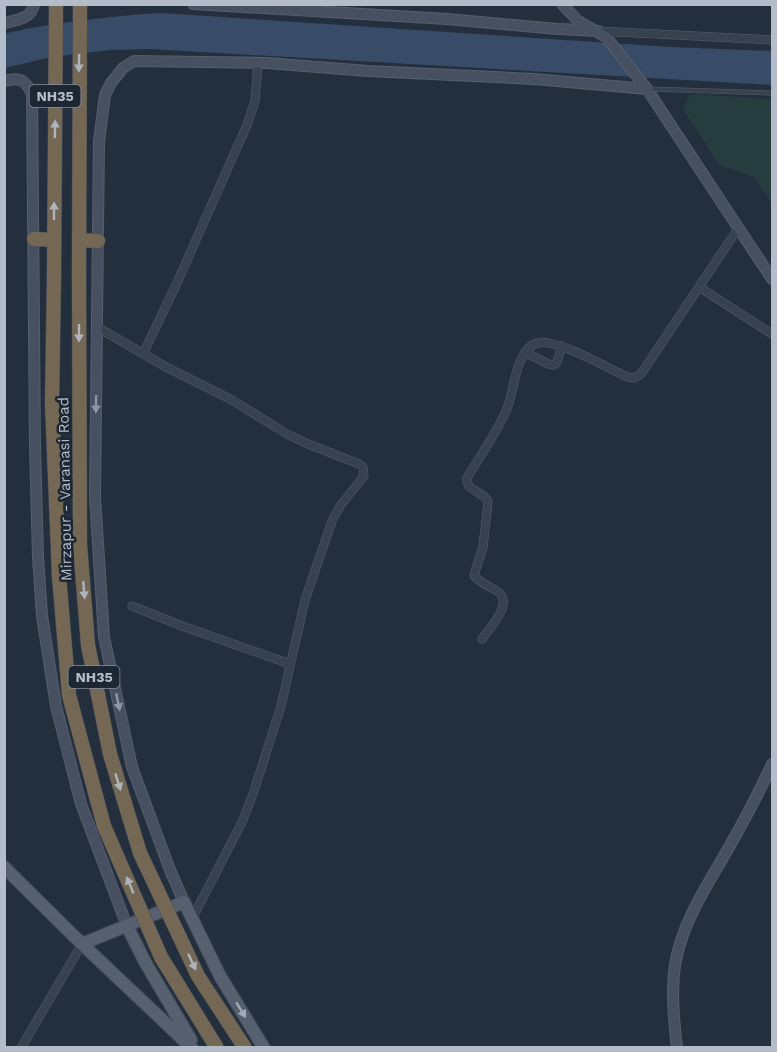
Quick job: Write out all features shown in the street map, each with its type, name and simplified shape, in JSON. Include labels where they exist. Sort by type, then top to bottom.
[{"type":"highway","name":"Mirzapur - Varanasi Road","points":[[56,4],[52,403],[59,576],[69,695],[104,826],[161,957],[217,1047]]},
{"type":"highway","name":"Mirzapur - Varanasi Road","points":[[80,4],[80,545],[88,645],[110,754],[140,853],[198,976],[245,1047]]},
{"type":"highway","points":[[34,239],[54,240]]},
{"type":"highway","points":[[79,240],[98,241]]},
{"type":"main road","points":[[4,867],[82,944],[194,1047]]},
{"type":"main road","points":[[82,944],[184,903],[220,976],[264,1047]]},
{"type":"main road","points":[[127,926],[194,1047]]},
{"type":"street","points":[[15,20],[30,14],[34,4]]},
{"type":"street","points":[[193,4],[329,8],[602,34],[772,40]]},
{"type":"street","points":[[562,4],[578,21],[602,34],[645,86],[772,279]]},
{"type":"street","points":[[184,903],[132,767],[104,637],[95,497],[99,141],[105,95],[111,83],[123,68],[134,61],[258,63],[645,86]]},
{"type":"street","points":[[143,354],[248,125],[255,101],[258,63]]},
{"type":"street","points":[[4,81],[20,79],[32,94],[35,446],[42,616],[56,706],[81,804],[127,926]]},
{"type":"street","points":[[482,639],[502,609],[504,597],[474,575],[483,547],[488,498],[466,484],[467,478],[505,413],[525,351],[536,343],[546,342],[562,346],[627,377],[634,378],[640,374],[739,227]]},
{"type":"street","points":[[699,286],[772,334]]},
{"type":"street","points":[[97,327],[204,387],[232,400],[287,434],[363,467],[364,476],[339,506],[305,600],[276,724],[254,791],[243,820],[192,919]]},
{"type":"street","points":[[525,351],[554,365],[562,346]]},
{"type":"street","points":[[132,606],[233,645],[290,664]]},
{"type":"street","points":[[677,1047],[674,1022],[675,965],[684,933],[693,911],[748,815],[772,764]]},
{"type":"street","points":[[21,1047],[82,944]]},
{"type":"lane","points":[[645,86],[772,93]]},
{"type":"green space","points":[[690,94],[772,99],[772,204],[754,177],[719,165],[683,109]]},
{"type":"water","points":[[161,13],[670,47],[772,51],[772,85],[150,49],[110,50],[51,57],[5,68],[5,34],[68,22]]}]
